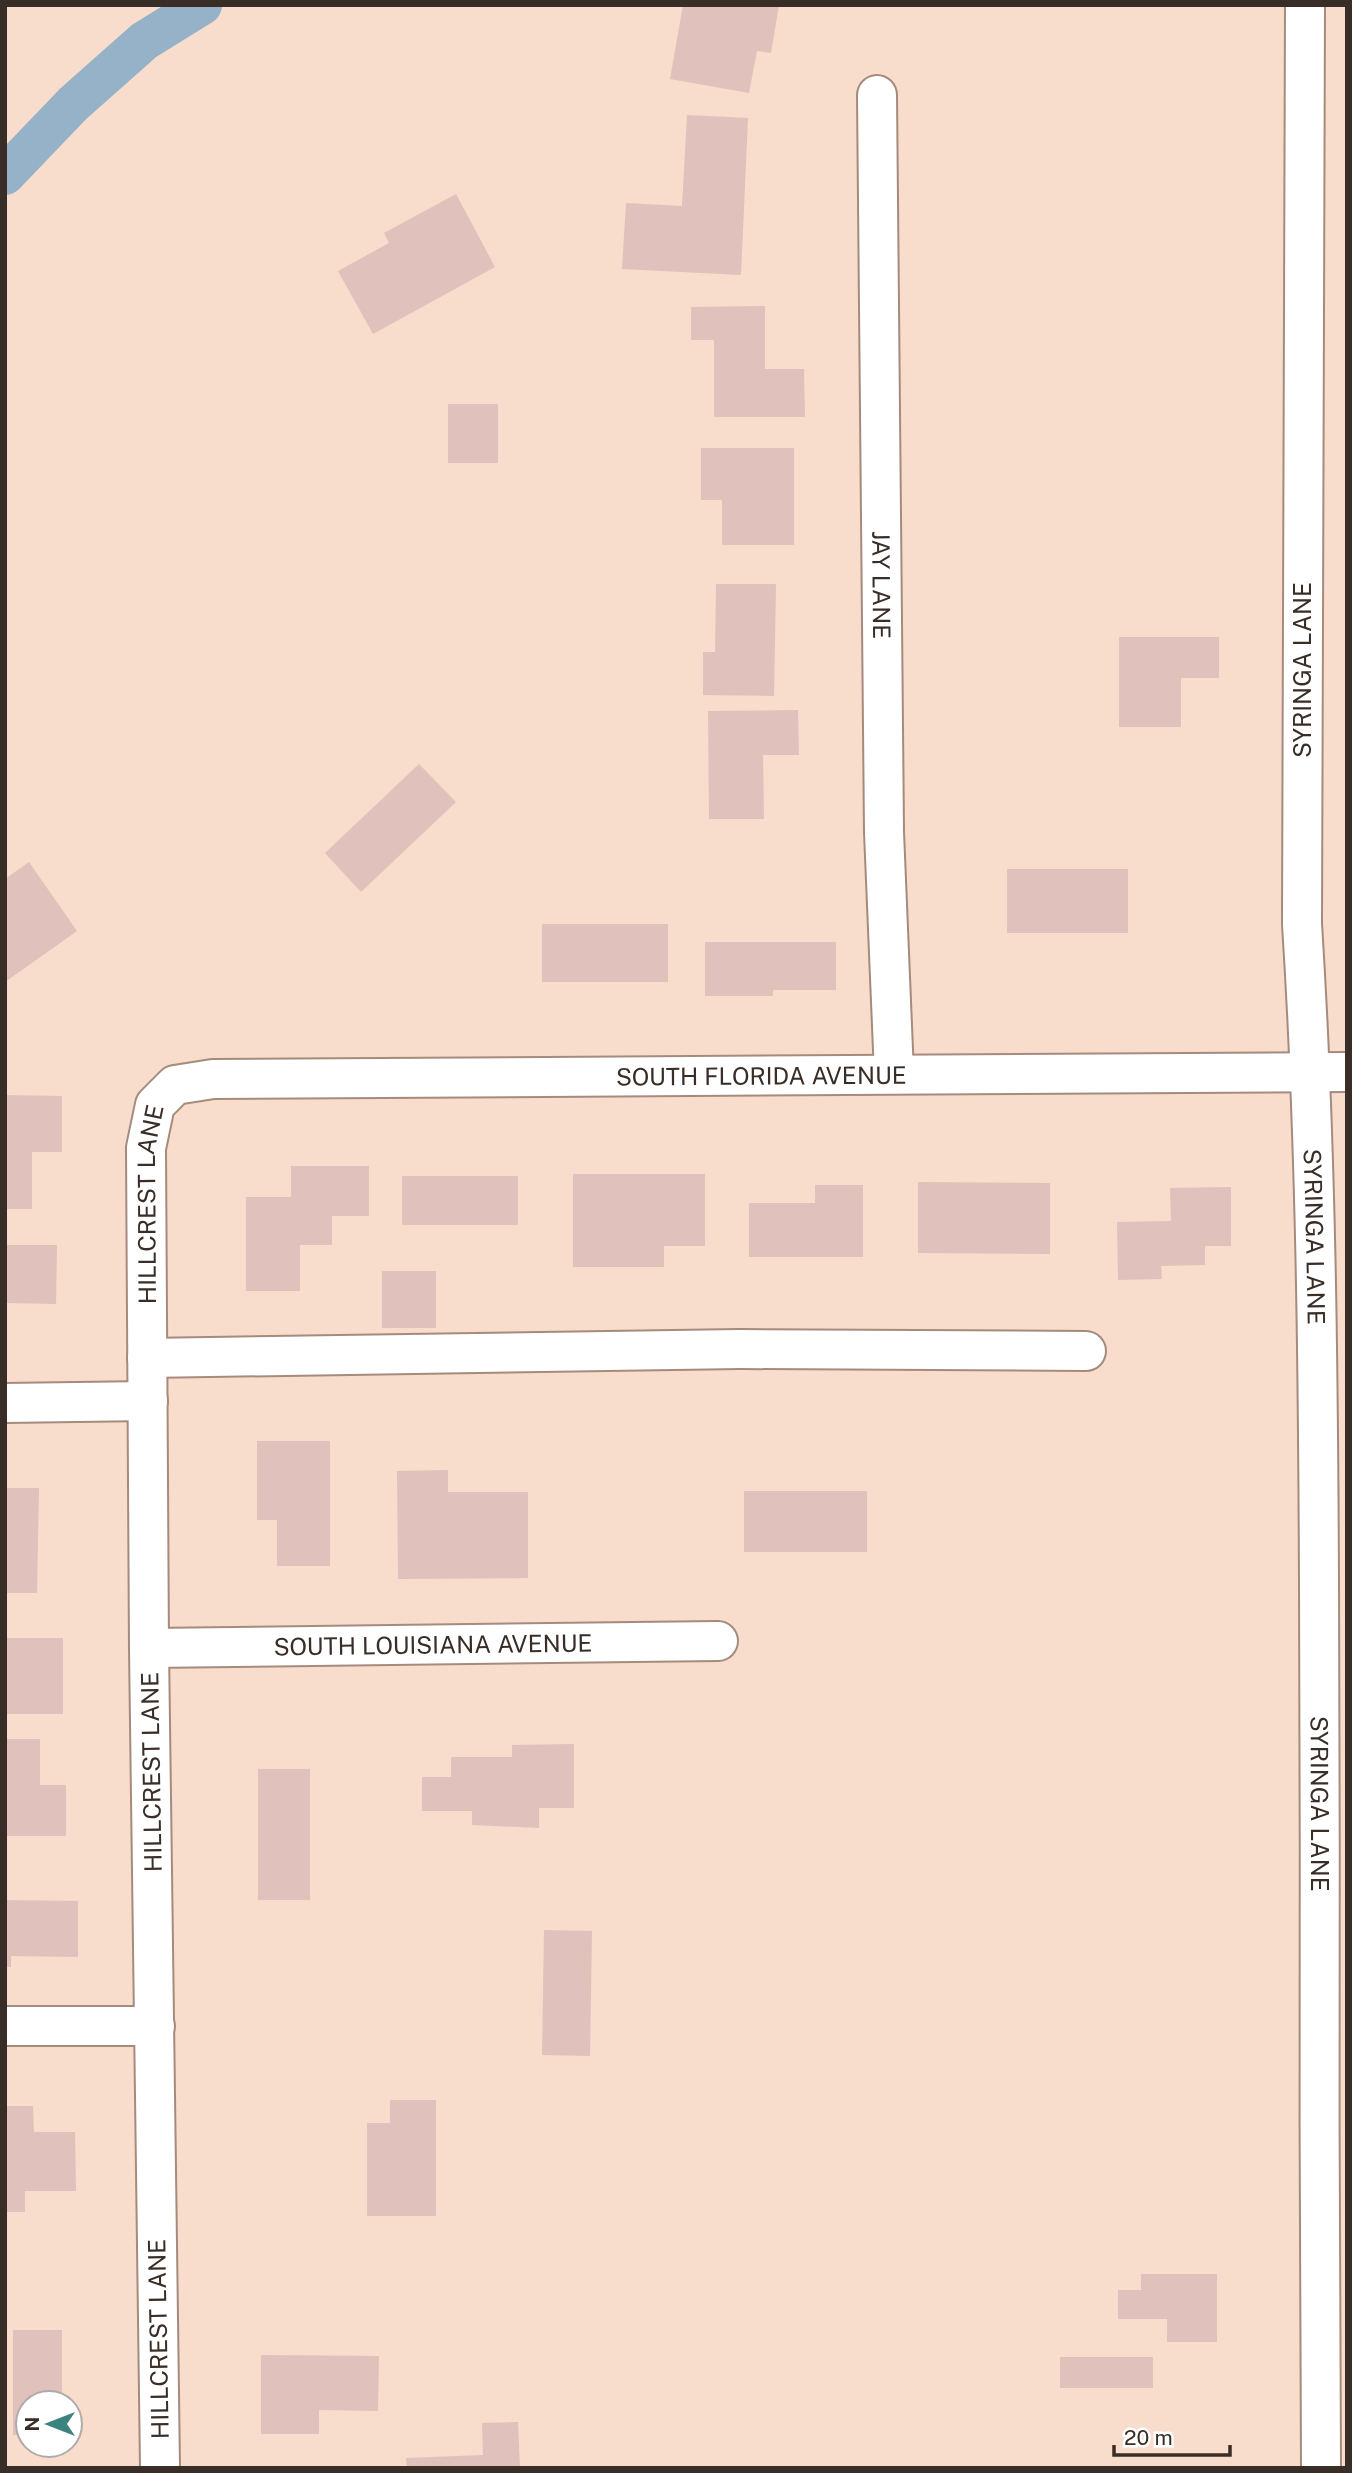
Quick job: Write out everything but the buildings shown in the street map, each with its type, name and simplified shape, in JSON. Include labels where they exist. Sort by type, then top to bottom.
[{"type":"street","name":"SYRINGA LANE","points":[[1305,5],[1302,924],[1329,1073],[1333,1395],[1334,1988],[1319,2222],[1321,2468]]},
{"type":"street","name":"JAY LANE","points":[[877,95],[884,832],[894,1074]]},
{"type":"street","name":"SOUTH FLORIDA AVENUE","points":[[175,1086],[213,1079],[292,1078],[1329,1073]]},
{"type":"street","name":"HILLCREST LANE","points":[[160,2468],[149,1648],[146,1148],[155,1105],[175,1086]]},
{"type":"street","points":[[148,1358],[740,1349],[1086,1351]]},
{"type":"street","points":[[5,1403],[148,1401]]},
{"type":"street","name":"SOUTH LOUISIANA AVENUE","points":[[149,1648],[718,1641]]},
{"type":"street","points":[[5,2026],[155,2026]]},
{"type":"waterway","points":[[5,175],[73,104],[144,41],[202,5]]}]
